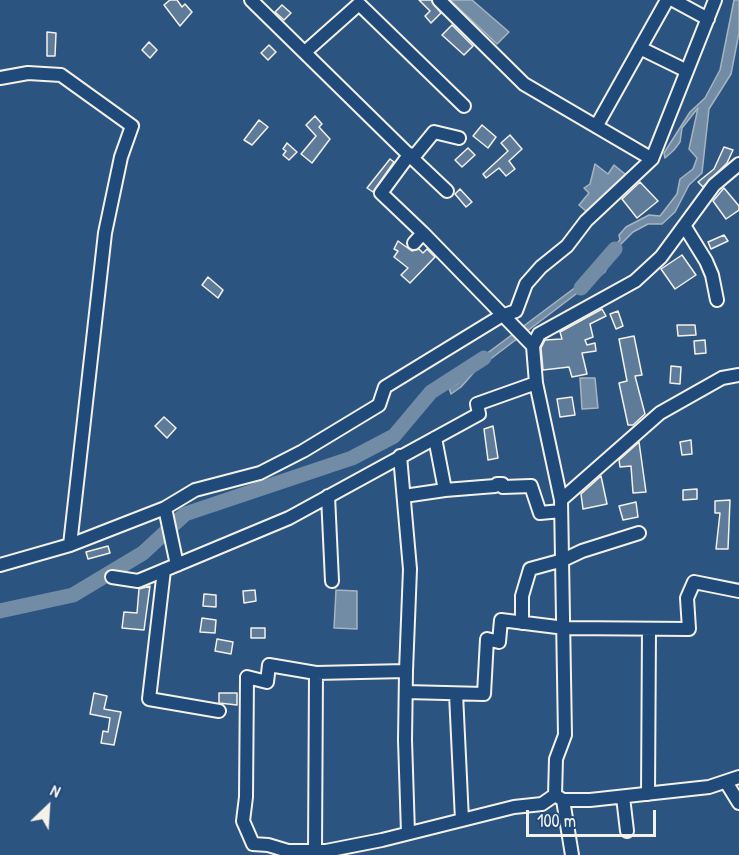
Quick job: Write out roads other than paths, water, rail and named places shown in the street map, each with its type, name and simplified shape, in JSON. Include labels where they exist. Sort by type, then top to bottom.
[{"type":"street","points":[[251,0],[305,52],[340,90],[447,191]]},
{"type":"street","points":[[439,0],[525,84],[652,159]]},
{"type":"street","points":[[597,125],[667,0]]},
{"type":"street","points":[[673,0],[708,19]]},
{"type":"street","points":[[0,565],[70,544],[165,508],[195,490],[260,473],[303,451],[379,405],[385,387],[501,316],[516,311],[526,284],[541,267],[567,246],[586,221],[652,159],[715,0]]},
{"type":"street","points":[[305,52],[359,4],[464,106]]},
{"type":"street","points":[[640,48],[687,71]]},
{"type":"street","points":[[0,78],[28,73],[61,75],[132,126],[121,157],[103,243],[70,544]]},
{"type":"street","points":[[459,138],[434,132],[416,154],[410,155],[381,193],[533,346]]},
{"type":"street","points":[[572,855],[559,797],[556,759],[565,735],[565,628],[561,505],[536,383],[533,346],[540,334],[635,280],[662,257],[714,185],[739,164]]},
{"type":"street","points":[[685,227],[706,261],[712,275],[717,300]]},
{"type":"street","points":[[414,243],[423,233]]},
{"type":"street","points":[[404,496],[497,484],[502,484],[503,487],[531,486],[540,513],[561,505],[660,413],[722,378],[739,375]]},
{"type":"street","points":[[112,577],[138,581],[290,518],[479,414],[477,404],[536,383]]},
{"type":"street","points":[[435,438],[445,490]]},
{"type":"street","points":[[400,456],[410,569],[406,671],[408,833]]},
{"type":"street","points":[[328,496],[332,581]]},
{"type":"street","points":[[165,508],[177,565]]},
{"type":"street","points":[[522,623],[522,596],[530,569],[563,560],[582,551],[639,533]]},
{"type":"street","points":[[164,570],[149,699],[219,711]]},
{"type":"street","points":[[406,692],[484,694],[487,639],[499,642],[501,620],[565,628],[689,629],[687,598],[694,582],[739,591]]},
{"type":"street","points":[[648,794],[649,629]]},
{"type":"street","points":[[406,671],[316,673],[269,665],[267,682],[247,677],[246,797],[243,821],[253,844],[266,850],[288,851],[343,848],[514,807],[542,804],[559,797],[648,794],[709,787],[739,777]]},
{"type":"street","points":[[315,851],[316,673]]},
{"type":"street","points":[[456,694],[462,820]]},
{"type":"street","points":[[726,782],[739,803]]},
{"type":"street","points":[[623,796],[627,831]]},
{"type":"water","points":[[450,0],[472,0],[509,32],[497,44]]},
{"type":"water","points":[[734,0],[739,0],[739,33],[731,74],[709,109],[702,173],[689,185],[675,212],[662,224],[648,224],[633,232],[617,248],[605,272],[476,370],[461,387],[451,394],[449,388],[458,383],[470,366],[600,269],[606,254],[620,240],[619,235],[626,227],[649,215],[660,216],[677,194],[680,179],[693,169],[697,158],[689,149],[698,108],[682,128],[680,142],[674,150],[665,158],[664,153],[690,112],[705,98],[720,70]]},
{"type":"water","points":[[595,164],[608,174],[614,165],[631,179],[587,212],[579,205],[589,193],[584,188],[590,184]]},
{"type":"water","points":[[580,378],[595,378],[598,408],[582,409]]},
{"type":"water","points":[[336,590],[357,591],[357,629],[334,628]]},
{"type":"waterway","points":[[581,288],[615,249]]},
{"type":"waterway","points":[[0,611],[73,595],[143,553],[185,514],[352,458],[394,436],[431,392],[484,358]]}]
